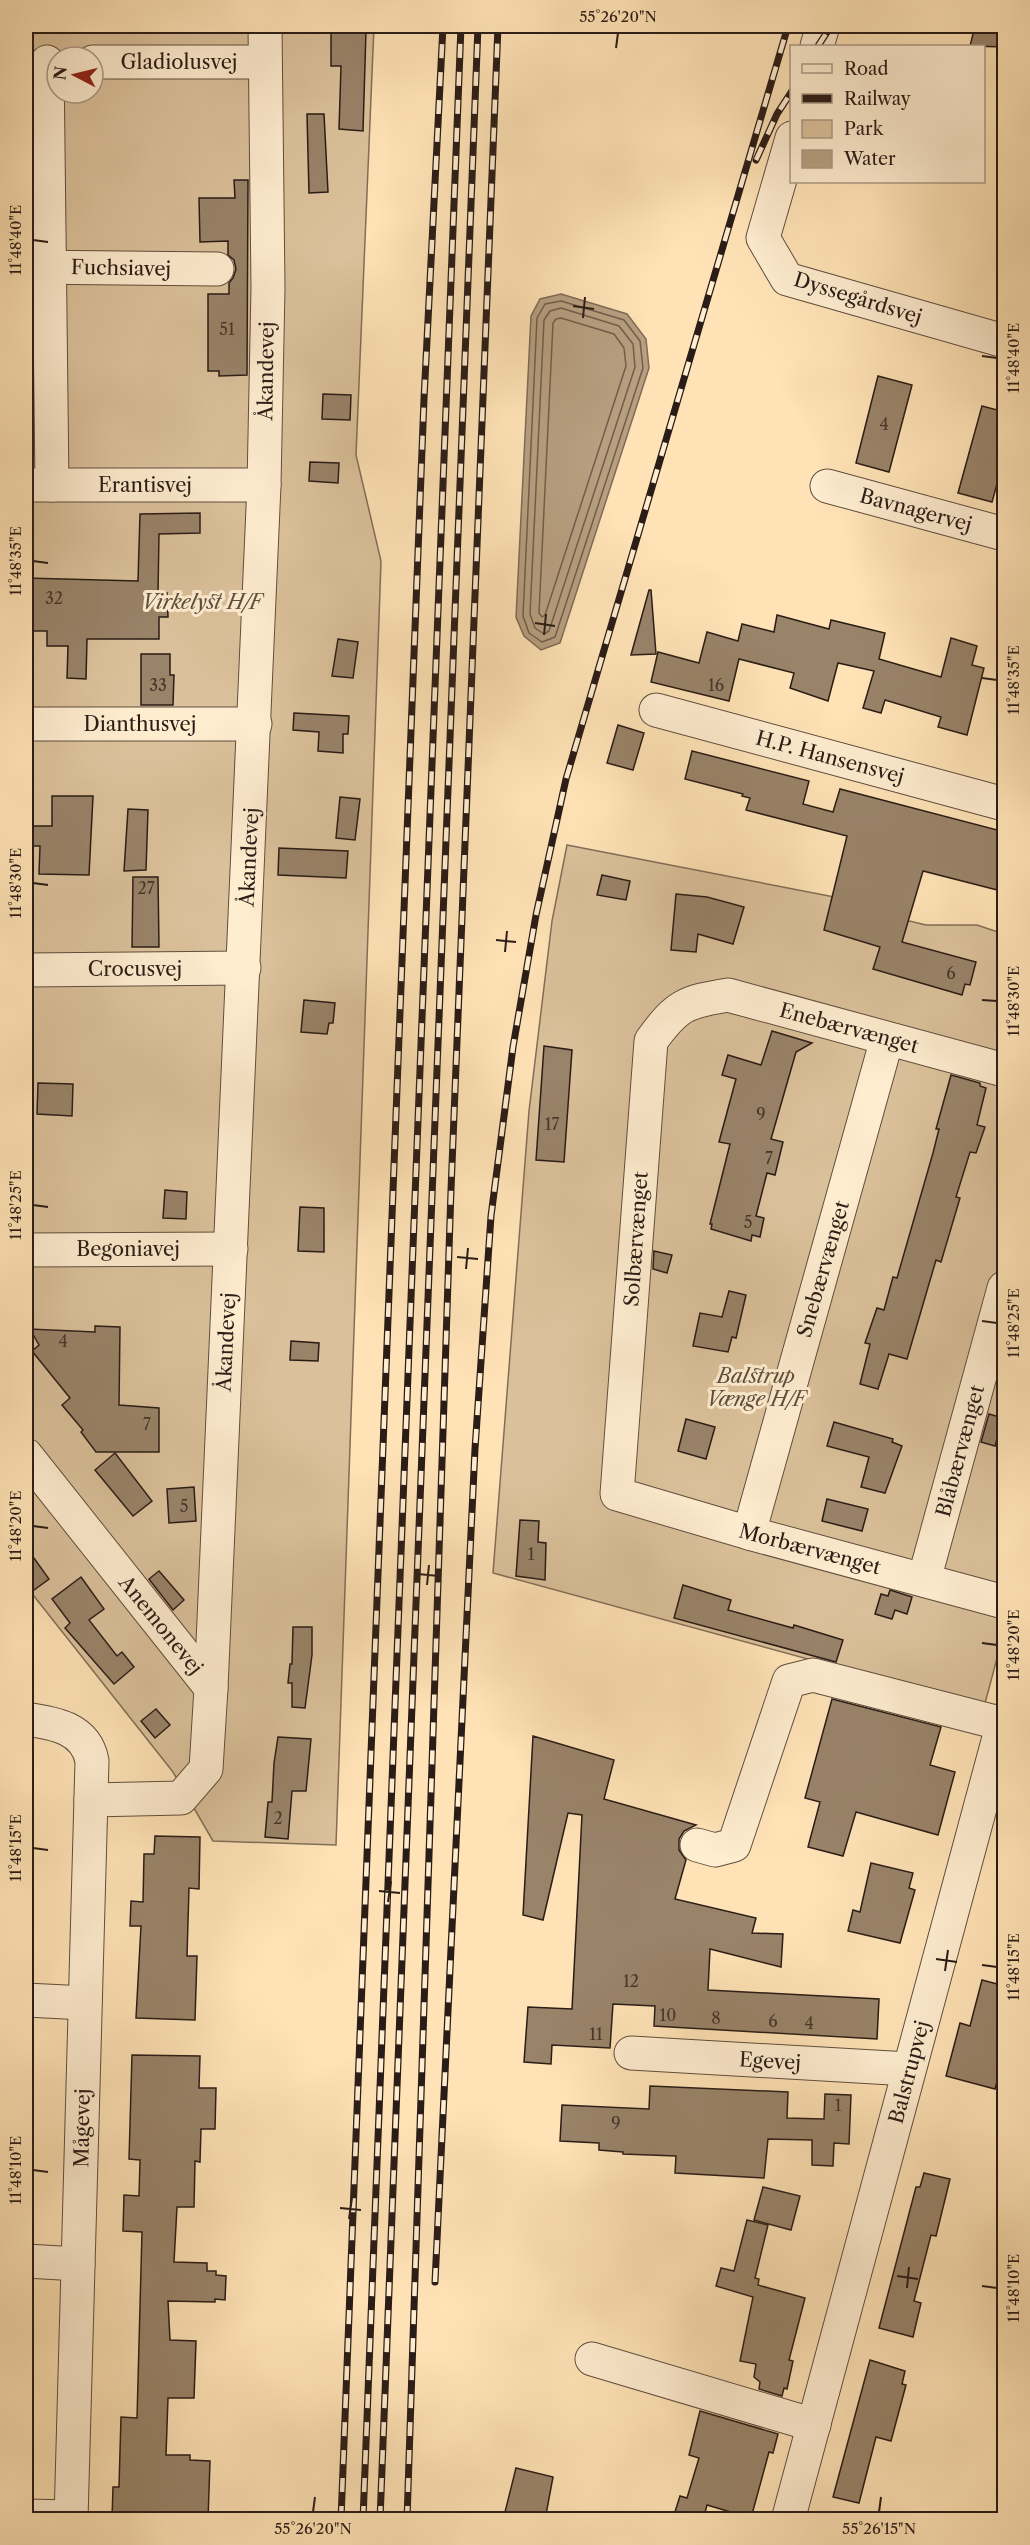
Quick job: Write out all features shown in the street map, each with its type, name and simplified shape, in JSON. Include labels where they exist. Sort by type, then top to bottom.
[{"type":"street","name":"Åkandevej","points":[[211,1688],[264,485],[268,288],[265,26]]},
{"type":"street","points":[[817,45],[823,26]]},
{"type":"street","points":[[39,485],[37,267],[43,62]]},
{"type":"street","name":"Gladiolusvej","points":[[105,62],[265,62]]},
{"type":"street","name":"Dyssegårdsvej","points":[[790,145],[763,238],[787,279],[1005,341]]},
{"type":"street","name":"Fuchsiavej","points":[[37,267],[217,269]]},
{"type":"street","name":"Erantisvej","points":[[39,485],[264,485]]},
{"type":"street","name":"Bavnagervej","points":[[828,486],[1005,534]]},
{"type":"street","name":"H.P. Hansensvej","points":[[656,710],[1005,804]]},
{"type":"street","name":"Dianthusvej","points":[[26,724],[255,724]]},
{"type":"street","name":"Crocusvej","points":[[26,970],[244,968]]},
{"type":"street","name":"Enebærvænget","points":[[692,1001],[728,995],[1005,1070]]},
{"type":"street","name":"Solbærvænget","points":[[617,1494],[651,1041],[667,1019],[692,1001]]},
{"type":"street","name":"Snebærvænget","points":[[749,1533],[887,1039]]},
{"type":"street","name":"Begoniavej","points":[[26,1250],[231,1249]]},
{"type":"street","name":"Blåbærvænget","points":[[924,1580],[1005,1288]]},
{"type":"street","name":"Anemonevej","points":[[26,1455],[211,1688],[206,1769],[181,1798],[91,1800]]},
{"type":"street","name":"Morbærvænget","points":[[617,1494],[749,1533],[1005,1602]]},
{"type":"street","points":[[697,1845],[715,1850],[734,1845],[789,1681],[813,1675],[1004,1722]]},
{"type":"street","name":"Mågevej","points":[[26,1719],[54,1723],[83,1738],[90,1749],[92,1761],[71,2518]]},
{"type":"street","name":"Balstrupvej","points":[[788,2520],[1004,1722]]},
{"type":"street","points":[[26,2000],[86,2003]]},
{"type":"street","name":"Egevej","points":[[631,2053],[909,2069]]},
{"type":"street","points":[[26,2261],[78,2264]]},
{"type":"street","points":[[592,2359],[814,2424]]},
{"type":"street","points":[[26,2516],[71,2518]]},
{"type":"green space","name":"Virkelyst H/F","points":[[26,26],[374,26],[356,455],[381,561],[336,1845],[213,1841],[173,1772],[26,1586]]},
{"type":"green space","name":"Balstrup Vænge H/F","points":[[567,845],[860,902],[884,915],[926,925],[977,925],[1004,934],[1004,1632],[984,1707],[493,1573],[529,1111],[552,921]]},
{"type":"water","points":[[561,294],[627,314],[646,339],[649,368],[560,643],[541,650],[524,636],[516,617],[531,316],[540,299]]},
{"type":"building","points":[[975,26],[1005,26],[1005,47],[970,45]]},
{"type":"building","points":[[331,29],[366,30],[363,131],[339,129],[341,66],[331,66]]},
{"type":"building","points":[[307,114],[324,114],[328,192],[309,193]]},
{"type":"building","points":[[234,180],[248,180],[247,375],[219,376],[219,371],[208,371],[208,294],[229,294],[229,283],[236,269],[234,260],[228,255],[228,241],[200,242],[199,198],[235,198]]},
{"type":"building","points":[[878,376],[912,385],[889,472],[856,463]]},
{"type":"building","points":[[323,394],[351,395],[350,420],[322,419]]},
{"type":"building","points":[[982,406],[1005,412],[1005,455],[992,502],[958,493]]},
{"type":"building","points":[[310,462],[339,463],[338,483],[309,481]]},
{"type":"building","points":[[200,513],[200,533],[159,534],[158,593],[167,593],[168,617],[159,617],[159,639],[87,639],[86,679],[67,678],[68,646],[47,646],[47,631],[26,631],[26,578],[138,581],[140,514]]},
{"type":"building","points":[[649,590],[651,590],[656,654],[631,655]]},
{"type":"building","points":[[777,615],[829,629],[831,620],[885,633],[879,659],[941,677],[951,638],[977,646],[972,665],[984,668],[967,735],[938,727],[941,717],[885,700],[881,713],[863,708],[874,671],[838,663],[828,701],[790,688],[794,673],[739,659],[729,701],[651,682],[658,652],[699,663],[707,632],[738,641],[742,624],[774,632]]},
{"type":"building","points":[[338,639],[358,642],[353,678],[332,676]]},
{"type":"building","points":[[141,654],[170,654],[170,675],[174,675],[173,705],[141,705]]},
{"type":"building","points":[[294,713],[349,716],[348,734],[343,734],[343,753],[318,751],[319,732],[293,730]]},
{"type":"building","points":[[618,725],[644,733],[633,770],[607,763]]},
{"type":"building","points":[[692,751],[809,781],[803,804],[833,812],[840,789],[1005,832],[1005,892],[923,871],[902,942],[976,962],[970,985],[965,984],[962,995],[873,969],[880,947],[824,930],[847,836],[746,810],[750,798],[742,796],[743,794],[685,779]]},
{"type":"building","points":[[52,796],[93,796],[89,875],[39,874],[40,846],[26,846],[26,826],[52,826]]},
{"type":"building","points":[[340,797],[360,799],[355,840],[336,838]]},
{"type":"building","points":[[128,809],[148,810],[146,870],[124,871]]},
{"type":"building","points":[[279,848],[348,851],[346,878],[278,875]]},
{"type":"building","points":[[602,875],[630,881],[626,900],[597,895]]},
{"type":"building","points":[[133,877],[158,877],[159,947],[132,947]]},
{"type":"building","points":[[676,894],[707,897],[744,907],[733,944],[698,934],[696,952],[671,950]]},
{"type":"building","points":[[304,1000],[335,1003],[333,1023],[329,1023],[327,1034],[301,1032]]},
{"type":"building","points":[[772,1031],[812,1043],[796,1052],[771,1139],[783,1142],[775,1175],[767,1173],[756,1216],[764,1218],[760,1237],[752,1235],[751,1241],[711,1229],[712,1224],[710,1224],[730,1144],[719,1142],[736,1079],[722,1075],[728,1055],[761,1065]]},
{"type":"building","points":[[544,1046],[572,1050],[564,1162],[536,1160]]},
{"type":"building","points":[[951,1075],[980,1083],[980,1086],[986,1088],[977,1125],[985,1127],[976,1153],[970,1152],[956,1197],[960,1198],[941,1262],[936,1260],[907,1359],[889,1354],[878,1389],[860,1384],[870,1344],[865,1343],[877,1308],[884,1310],[893,1277],[897,1278],[933,1153],[939,1129],[936,1129]]},
{"type":"building","points":[[38,1083],[73,1084],[72,1116],[37,1114]]},
{"type":"building","points":[[165,1190],[187,1192],[186,1219],[163,1218]]},
{"type":"building","points":[[300,1207],[324,1208],[324,1252],[298,1251]]},
{"type":"building","points":[[654,1251],[672,1255],[667,1273],[653,1269]]},
{"type":"building","points":[[729,1291],[746,1295],[736,1338],[732,1337],[728,1352],[693,1346],[700,1313],[722,1317]]},
{"type":"building","points":[[95,1326],[120,1327],[119,1405],[159,1408],[159,1452],[96,1452],[81,1432],[83,1430],[62,1405],[70,1398],[32,1351],[39,1345],[30,1329],[95,1332]]},
{"type":"building","points":[[291,1341],[319,1343],[318,1361],[290,1360]]},
{"type":"building","points":[[989,1414],[1003,1418],[995,1446],[981,1442]]},
{"type":"building","points":[[686,1419],[715,1427],[706,1459],[678,1451]]},
{"type":"building","points":[[834,1422],[893,1439],[892,1442],[902,1446],[885,1493],[861,1487],[869,1457],[827,1446]]},
{"type":"building","points":[[115,1453],[152,1501],[133,1516],[95,1470]]},
{"type":"building","points":[[194,1487],[196,1521],[169,1523],[167,1489]]},
{"type":"building","points":[[827,1499],[868,1509],[862,1531],[822,1521]]},
{"type":"building","points":[[520,1520],[539,1521],[538,1542],[546,1543],[545,1580],[516,1576]]},
{"type":"building","points":[[26,1547],[49,1579],[34,1590],[26,1580]]},
{"type":"building","points":[[159,1571],[184,1600],[173,1610],[149,1579]]},
{"type":"building","points":[[81,1577],[104,1609],[89,1620],[117,1656],[122,1652],[134,1667],[114,1684],[65,1628],[70,1623],[52,1599]]},
{"type":"building","points":[[683,1585],[731,1600],[728,1610],[793,1628],[794,1625],[843,1640],[836,1662],[674,1618]]},
{"type":"building","points":[[890,1590],[912,1597],[907,1614],[895,1610],[892,1619],[875,1614],[881,1594],[888,1596]]},
{"type":"building","points":[[293,1627],[312,1627],[312,1655],[305,1708],[292,1707],[292,1683],[288,1683],[290,1664],[292,1664]]},
{"type":"building","points":[[832,1699],[941,1727],[930,1765],[955,1772],[938,1835],[856,1812],[843,1856],[808,1847],[820,1802],[805,1798]]},
{"type":"building","points":[[156,1709],[170,1725],[155,1738],[141,1721]]},
{"type":"building","points":[[533,1736],[614,1760],[604,1799],[696,1825],[684,1831],[679,1839],[679,1850],[686,1860],[675,1899],[756,1918],[752,1933],[783,1934],[781,1967],[710,1949],[708,1990],[879,1999],[877,2039],[654,2026],[655,2006],[613,2004],[610,2048],[552,2045],[551,2064],[524,2062],[528,2007],[572,2009],[582,1815],[568,1813],[543,1920],[523,1915]]},
{"type":"building","points":[[278,1737],[311,1739],[306,1791],[292,1791],[288,1839],[265,1837],[268,1802],[272,1802]]},
{"type":"building","points":[[155,1836],[200,1837],[199,1889],[189,1888],[187,1956],[197,1956],[195,2020],[136,2018],[141,1926],[130,1926],[131,1901],[143,1902],[144,1854],[154,1854]]},
{"type":"building","points":[[871,1863],[913,1873],[909,1888],[915,1890],[900,1943],[848,1931],[853,1910],[860,1912]]},
{"type":"building","points":[[982,1980],[1005,1986],[1005,2075],[999,2074],[995,2089],[946,2076],[960,2023],[970,2026]]},
{"type":"building","points":[[132,2055],[200,2056],[199,2088],[216,2088],[215,2129],[201,2129],[200,2162],[195,2161],[194,2207],[177,2207],[174,2262],[207,2263],[207,2271],[216,2271],[216,2275],[226,2276],[225,2300],[215,2299],[215,2302],[168,2301],[170,2340],[196,2341],[194,2398],[168,2398],[166,2455],[190,2455],[190,2460],[210,2461],[208,2520],[112,2519],[113,2487],[119,2487],[121,2417],[137,2418],[142,2232],[123,2231],[124,2195],[139,2196],[140,2160],[129,2159]]},
{"type":"building","points":[[650,2086],[788,2092],[787,2118],[824,2119],[825,2094],[851,2095],[849,2144],[834,2143],[833,2166],[812,2165],[812,2140],[768,2139],[764,2178],[675,2173],[676,2156],[623,2154],[623,2152],[599,2150],[599,2143],[560,2141],[562,2105],[649,2109]]},
{"type":"building","points":[[924,2173],[950,2179],[936,2236],[931,2235],[914,2301],[921,2303],[913,2337],[879,2328],[916,2187],[920,2187]]},
{"type":"building","points":[[763,2187],[800,2196],[791,2230],[754,2220]]},
{"type":"building","points":[[747,2220],[768,2225],[755,2278],[759,2279],[758,2285],[805,2298],[789,2360],[793,2361],[787,2389],[784,2388],[782,2396],[759,2389],[760,2382],[754,2377],[756,2364],[740,2361],[753,2297],[716,2286],[721,2268],[734,2271]]},
{"type":"building","points":[[870,2360],[905,2371],[902,2384],[906,2385],[891,2441],[876,2437],[859,2503],[833,2497]]},
{"type":"building","points":[[700,2411],[778,2434],[773,2453],[769,2452],[751,2518],[707,2505],[703,2520],[690,2520],[674,2515],[680,2496],[687,2498],[699,2458],[689,2455]]},
{"type":"building","points":[[516,2468],[553,2477],[545,2520],[503,2520]]},
{"type":"railway","points":[[341,2520],[424,399],[443,26]]},
{"type":"railway","points":[[363,2520],[461,26]]},
{"type":"railway","points":[[380,2520],[478,26]]},
{"type":"railway","points":[[407,2520],[451,1190],[498,26]]},
{"type":"railway","points":[[435,2282],[475,1449],[491,1216],[513,1047],[536,915],[566,779],[788,26]]},
{"type":"railway","points":[[819,45],[831,26]]},
{"type":"railway","points":[[756,160],[777,114],[790,94]]}]
